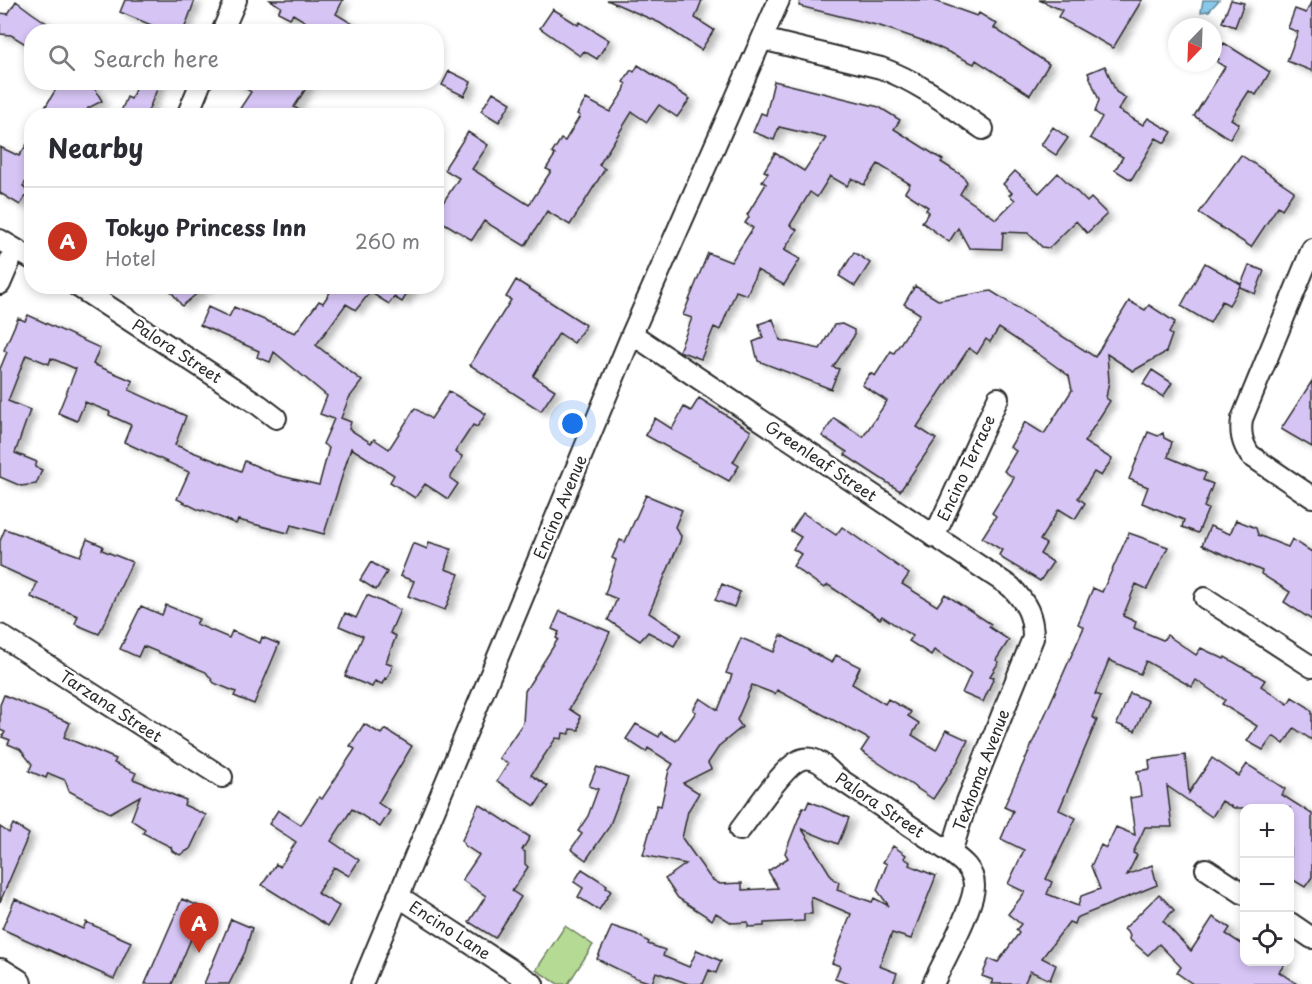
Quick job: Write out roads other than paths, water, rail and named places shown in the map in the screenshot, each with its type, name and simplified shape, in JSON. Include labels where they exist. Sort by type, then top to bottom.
[{"type":"main road","points":[[0,974],[15,984]]},
{"type":"street","points":[[226,24],[236,0]]},
{"type":"street","name":"Encino Avenue","points":[[362,984],[632,334],[779,0]]},
{"type":"street","points":[[762,39],[881,68],[900,75],[920,85],[982,129]]},
{"type":"street","points":[[191,108],[198,90]]},
{"type":"street","points":[[0,284],[16,249]]},
{"type":"street","points":[[1312,249],[1242,419],[1240,432],[1244,446],[1250,455],[1312,497]]},
{"type":"street","name":"Palora Street","points":[[109,295],[276,418]]},
{"type":"street","name":"Greenleaf Street","points":[[632,334],[1011,587]]},
{"type":"street","name":"Encino Terrace","points":[[934,537],[998,398]]},
{"type":"street","name":"Texhoma Avenue","points":[[933,984],[971,901],[974,884],[967,865],[951,853],[966,804],[1033,638],[1033,618],[1024,601],[1011,587]]},
{"type":"street","points":[[1205,598],[1312,667]]},
{"type":"street","name":"Tarzana Street","points":[[0,635],[222,777]]},
{"type":"street","name":"Palora Street","points":[[740,830],[790,767],[802,759],[809,759],[823,764],[835,776],[951,853]]},
{"type":"street","points":[[1206,868],[1240,891]]},
{"type":"street","name":"Encino Lane","points":[[398,896],[533,984]]},
{"type":"street","points":[[1294,926],[1312,938]]},
{"type":"water","points":[[1203,0],[1219,0],[1209,11],[1201,12]]},
{"type":"place","name":"Tokyo Princess Inn","points":[[199,953]]}]
